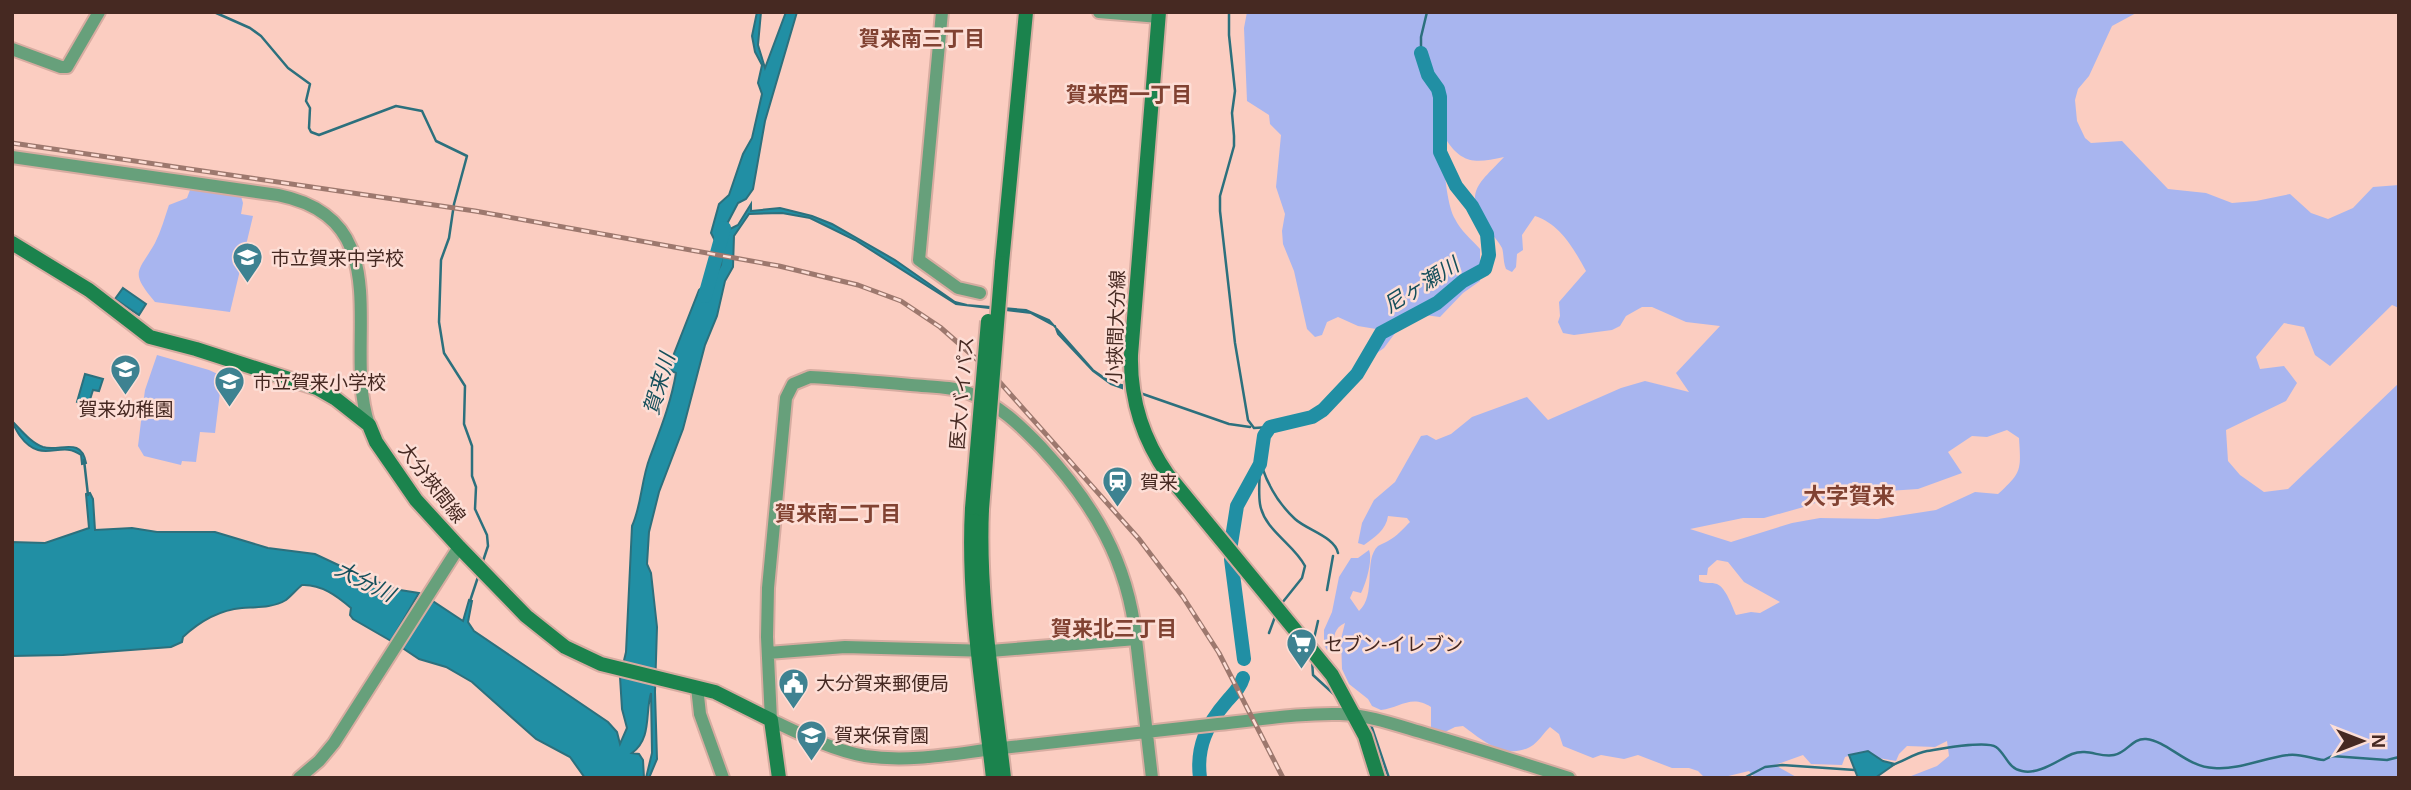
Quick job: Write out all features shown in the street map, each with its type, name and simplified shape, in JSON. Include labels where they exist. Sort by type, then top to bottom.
[{"type":"main road","name":"医大バイパス","points":[[993,778],[995,749],[972,564],[1016,12]]},
{"type":"main road","name":"医大バイパス","points":[[998,262],[1026,12]]},
{"type":"main road","name":"小挾間大分線","points":[[1159,15],[1131,355],[1132,389],[1144,434],[1160,464],[1324,664],[1369,745],[1378,778]]},
{"type":"main road","name":"大分挾間線","points":[[12,243],[89,290],[150,337],[196,349],[321,390],[336,399],[369,425],[376,442],[411,493],[459,547],[541,629],[576,653],[601,664],[715,692],[771,720]]},
{"type":"main road","points":[[771,720],[779,778]]},
{"type":"main road","name":"医大バイパス","points":[[995,749],[1004,778]]},
{"type":"street","points":[[12,49],[67,68],[99,12]]},
{"type":"street","points":[[942,12],[919,260],[958,288],[980,292]]},
{"type":"street","points":[[1099,12],[1159,15]]},
{"type":"street","points":[[12,157],[278,195],[319,211],[342,233],[352,250],[358,270],[363,390],[369,425]]},
{"type":"street","points":[[1152,778],[1147,732],[1133,616],[1124,581],[1100,524],[1069,477],[1005,412],[972,394],[951,389],[810,377],[793,384],[786,398],[768,588],[771,720],[831,746],[865,755],[914,758],[1147,732],[1209,725],[1325,714],[1354,715],[1390,723],[1569,778]]},
{"type":"street","points":[[299,778],[315,765],[339,735],[459,547]]},
{"type":"street","points":[[768,653],[845,647],[984,651],[1136,639]]},
{"type":"street","points":[[692,686],[723,778]]},
{"type":"shaded area","points":[[1247,12],[2138,12],[2112,26],[2089,76],[2078,89],[2075,100],[2077,121],[2085,138],[2091,143],[2122,141],[2168,189],[2206,193],[2232,203],[2290,194],[2311,213],[2328,219],[2353,208],[2373,187],[2399,185],[2399,308],[2392,305],[2330,366],[2315,355],[2304,327],[2284,323],[2256,357],[2260,369],[2284,366],[2297,383],[2286,401],[2226,430],[2228,461],[2240,475],[2264,492],[2288,489],[2399,383],[2399,778],[1906,778],[1937,766],[1949,756],[1947,741],[1935,747],[1907,746],[1896,761],[1855,754],[1845,757],[1842,765],[1811,764],[1803,755],[1775,765],[1798,778],[1755,778],[1749,771],[1720,778],[1705,778],[1698,771],[1672,768],[1638,755],[1624,759],[1601,755],[1593,758],[1563,746],[1559,734],[1550,727],[1530,747],[1503,750],[1463,726],[1441,734],[1431,729],[1431,707],[1424,703],[1411,702],[1381,710],[1372,706],[1368,699],[1349,684],[1342,669],[1341,639],[1345,623],[1334,636],[1333,647],[1327,650],[1324,645],[1324,630],[1332,612],[1339,577],[1351,558],[1358,558],[1369,550],[1370,565],[1363,589],[1361,593],[1353,591],[1350,598],[1359,611],[1367,596],[1374,552],[1410,522],[1407,518],[1388,516],[1376,536],[1364,545],[1358,543],[1362,523],[1374,500],[1395,482],[1421,436],[1427,435],[1436,440],[1451,434],[1472,417],[1527,397],[1548,420],[1621,388],[1645,381],[1689,392],[1676,373],[1720,326],[1686,322],[1652,307],[1642,307],[1626,316],[1620,326],[1612,330],[1574,335],[1563,333],[1558,322],[1559,302],[1586,271],[1576,254],[1559,231],[1535,216],[1522,235],[1523,250],[1517,254],[1516,267],[1512,272],[1506,269],[1502,248],[1481,217],[1475,198],[1481,182],[1504,157],[1470,160],[1457,153],[1445,138],[1444,167],[1449,202],[1457,223],[1480,249],[1480,281],[1463,293],[1440,317],[1410,313],[1384,348],[1377,353],[1376,329],[1358,326],[1338,317],[1327,322],[1322,335],[1315,337],[1307,329],[1294,271],[1283,244],[1285,214],[1276,187],[1281,135],[1270,124],[1269,115],[1247,101],[1244,28]],"holes":[[[2007,430],[2019,438],[2020,464],[2016,475],[1998,494],[1975,492],[1936,510],[1878,519],[1820,518],[1792,523],[1731,542],[1690,529],[1743,518],[1764,518],[1811,505],[1845,488],[1873,492],[1918,489],[1962,473],[1948,452],[1972,436],[1987,437]],[[1717,560],[1728,562],[1744,582],[1780,602],[1760,613],[1736,615],[1720,586],[1699,581],[1699,575],[1707,575],[1708,568]]]},
{"type":"shaded area","points":[[190,190],[241,196],[241,214],[253,216],[230,312],[155,302],[139,278],[141,267],[157,238],[169,205],[187,198]]},
{"type":"shaded area","points":[[157,355],[222,376],[215,433],[200,432],[196,462],[182,461],[181,465],[144,456],[138,446],[145,390]]},
{"type":"water","points":[[757,12],[761,12],[758,45],[765,68],[786,12],[797,12],[765,121],[753,189],[746,199],[738,203],[727,224],[730,229],[738,225],[751,204],[751,211],[780,208],[812,216],[832,224],[895,260],[955,302],[1026,310],[1054,325],[1031,313],[956,304],[855,240],[810,218],[782,213],[749,214],[734,236],[733,267],[725,281],[683,429],[659,492],[649,532],[647,564],[651,573],[657,627],[657,759],[649,778],[646,778],[652,753],[651,693],[643,740],[632,753],[639,754],[643,760],[644,778],[585,778],[570,757],[536,739],[472,682],[446,667],[419,659],[401,647],[431,600],[463,621],[469,600],[472,601],[468,622],[474,631],[608,722],[617,732],[620,744],[627,728],[622,709],[620,677],[626,652],[632,526],[647,466],[674,384],[676,373],[668,369],[699,290],[716,274],[721,265],[723,248],[711,233],[719,204],[729,195],[743,154],[752,138],[762,94],[758,83],[762,65],[755,52],[752,36]]},
{"type":"water","points":[[123,288],[146,304],[139,315],[115,299]]},
{"type":"water","points":[[1056,327],[1093,370],[1112,383],[1122,385],[1122,388],[1111,384],[1093,371],[1058,334]]},
{"type":"water","points":[[85,374],[103,379],[99,391],[93,390],[88,406],[77,402]]},
{"type":"water","points":[[12,421],[30,439],[43,447],[75,447],[80,450],[86,463],[82,464],[81,455],[73,451],[43,451],[28,445]]},
{"type":"water","name":"大分川","points":[[90,493],[93,499],[95,530],[132,528],[157,532],[215,532],[268,548],[315,554],[366,578],[400,590],[419,593],[391,641],[353,619],[350,615],[351,608],[334,595],[316,586],[302,585],[281,603],[234,609],[210,618],[183,637],[182,642],[171,647],[12,656],[12,542],[45,543],[89,528],[86,494]]},
{"type":"water","points":[[1868,751],[1883,761],[1895,764],[1875,778],[1858,778],[1849,755]]},
{"type":"waterway","points":[[214,12],[250,28],[261,36],[288,68],[310,84],[306,101],[310,108],[311,132],[319,135],[396,106],[422,111],[436,141],[467,156],[454,204],[449,238],[441,260],[439,322],[444,353],[465,386],[464,424],[472,446],[475,509],[487,535],[488,546],[482,564]]},
{"type":"waterway","points":[[1229,12],[1235,91],[1232,113],[1234,146],[1220,196],[1220,211],[1235,343],[1248,420],[1254,428],[1270,427]]},
{"type":"waterway","points":[[1421,53],[1421,37],[1427,12]]},
{"type":"waterway","name":"尼ヶ瀬川","points":[[1231,544],[1237,506],[1260,464],[1264,436],[1270,427],[1312,417],[1323,410],[1357,374],[1381,333],[1437,303],[1463,281],[1485,269],[1489,255],[1487,234],[1472,206],[1456,186],[1440,152],[1440,97],[1428,75],[1421,53]]},
{"type":"waterway","name":"賀来川","points":[[705,296],[724,228]]},
{"type":"waterway","points":[[1140,393],[1229,424],[1250,427]]},
{"type":"waterway","points":[[84,460],[88,495]]},
{"type":"waterway","points":[[1260,464],[1259,494],[1263,513],[1267,522],[1305,566],[1302,578],[1282,603]]},
{"type":"waterway","points":[[1262,467],[1271,489],[1284,508],[1300,523],[1332,542],[1338,553]]},
{"type":"waterway","points":[[1327,590],[1333,556]]},
{"type":"waterway","name":"尼ヶ瀬川","points":[[1231,559],[1244,659]]},
{"type":"waterway","points":[[470,601],[479,574]]},
{"type":"waterway","points":[[1269,633],[1276,614]]},
{"type":"waterway","points":[[1313,643],[1318,621]]},
{"type":"waterway","points":[[1312,660],[1313,675],[1338,698]]},
{"type":"waterway","name":"尼ヶ瀬川","points":[[1200,778],[1204,736],[1243,678]]},
{"type":"waterway","points":[[1370,722],[1389,778]]},
{"type":"waterway","points":[[1892,765],[1918,753],[1983,744],[1996,747],[2013,767],[2028,772],[2042,769],[2078,752],[2114,755],[2141,739],[2162,744],[2186,759],[2204,767],[2214,768],[2293,755],[2324,760],[2332,756],[2387,760],[2399,757]]},
{"type":"waterway","points":[[1744,778],[1765,767],[1782,765],[1855,770]]},
{"type":"railway","points":[[12,143],[475,211],[779,266],[858,285],[901,301],[940,327],[989,370],[1139,539],[1183,597],[1219,653],[1283,778]]},
{"type":"place","name":"市立賀来中学校","points":[[248,285]]},
{"type":"place","name":"賀来幼稚園","points":[[126,397]]},
{"type":"place","name":"市立賀来小学校","points":[[230,409]]},
{"type":"place","name":"賀来","points":[[1117,509]]},
{"type":"place","name":"セブン-イレブン","points":[[1301,671]]},
{"type":"place","name":"大分賀来郵便局","points":[[793,710]]},
{"type":"place","name":"賀来保育園","points":[[811,762]]},
{"type":"district","name":"賀来南三丁目","points":[[922,38]]},
{"type":"district","name":"賀来西一丁目","points":[[1129,94]]},
{"type":"district","name":"大字賀来","points":[[1849,496]]},
{"type":"district","name":"賀来南二丁目","points":[[838,513]]},
{"type":"district","name":"賀来北三丁目","points":[[1114,628]]}]
